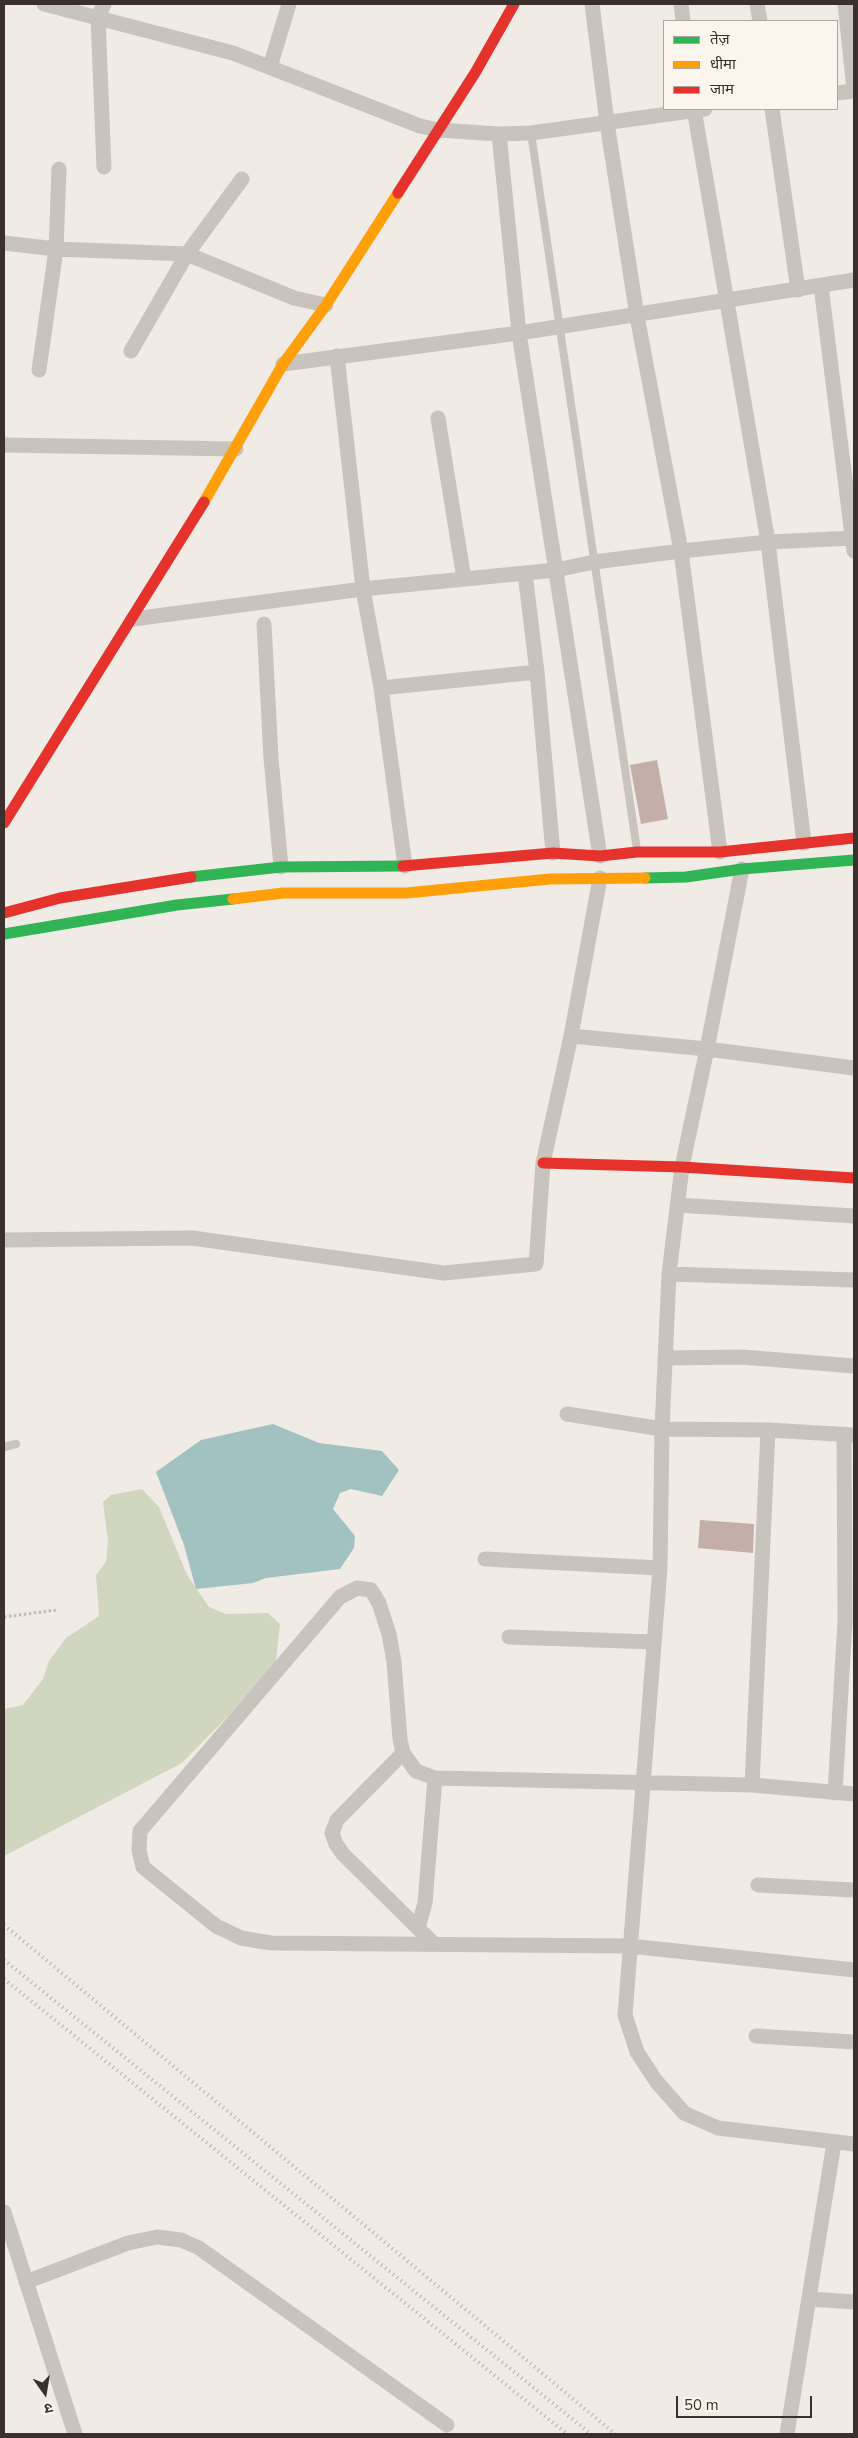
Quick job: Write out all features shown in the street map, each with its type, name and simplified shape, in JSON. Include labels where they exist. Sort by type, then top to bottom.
[{"type":"main road","points":[[4,823],[133,619],[236,449],[283,364],[326,305],[475,73],[514,4]]},
{"type":"main road","points":[[4,913],[60,898],[124,890],[181,878],[282,867],[405,866],[553,853],[600,856],[637,852],[720,852],[854,838]]},
{"type":"main road","points":[[4,934],[177,905],[283,893],[406,893],[550,879],[686,877],[854,860]]},
{"type":"main road","points":[[543,1163],[682,1167],[854,1178]]},
{"type":"street","points":[[44,4],[101,10],[233,53],[420,126],[438,130],[499,134],[532,133],[691,110]]},
{"type":"street","points":[[270,67],[288,4]]},
{"type":"street","points":[[592,4],[606,123],[637,316],[681,551],[720,852]]},
{"type":"street","points":[[681,4],[684,20]]},
{"type":"street","points":[[757,4],[760,20]]},
{"type":"street","points":[[838,93],[854,90],[845,4]]},
{"type":"street","points":[[101,10],[104,167]]},
{"type":"street","points":[[698,110],[768,542],[804,843]]},
{"type":"street","points":[[772,110],[798,290]]},
{"type":"street","points":[[499,134],[520,333],[600,856]]},
{"type":"street","points":[[38,370],[56,249],[60,169]]},
{"type":"street","points":[[131,351],[187,254],[242,179]]},
{"type":"street","points":[[4,243],[56,249],[187,254],[294,298],[326,305]]},
{"type":"street","points":[[283,364],[637,316],[728,298],[798,290],[854,280]]},
{"type":"street","points":[[133,619],[363,589],[556,570],[594,562],[681,551],[768,542],[854,542],[821,286]]},
{"type":"street","points":[[337,356],[363,589],[381,688],[405,866]]},
{"type":"street","points":[[438,418],[464,579]]},
{"type":"street","points":[[4,445],[236,449]]},
{"type":"street","points":[[524,572],[537,672],[553,853]]},
{"type":"street","points":[[264,624],[271,758],[282,867]]},
{"type":"street","points":[[381,688],[537,672]]},
{"type":"street","points":[[742,870],[682,1167],[669,1274],[662,1429],[660,1568],[625,2015],[637,2052],[656,2081],[684,2113],[718,2128],[854,2144]]},
{"type":"street","points":[[4,1240],[192,1238],[444,1273],[536,1264],[543,1163],[571,1036],[600,878]]},
{"type":"street","points":[[571,1036],[707,1049],[854,1068]]},
{"type":"street","points":[[677,1205],[854,1216]]},
{"type":"street","points":[[669,1274],[854,1280]]},
{"type":"street","points":[[665,1358],[742,1357],[854,1366]]},
{"type":"street","points":[[567,1414],[662,1429],[768,1430],[849,1435],[850,1622],[847,1698],[834,1793]]},
{"type":"street","points":[[752,1785],[768,1430]]},
{"type":"street","points":[[485,1559],[660,1568]]},
{"type":"street","points":[[854,1794],[752,1785],[435,1778],[416,1770],[403,1753],[400,1739],[394,1662],[388,1634],[379,1603],[370,1590],[357,1588],[340,1597],[140,1831],[139,1850],[143,1867],[216,1926],[241,1938],[271,1943],[630,1946],[854,1970]]},
{"type":"street","points":[[508,1637],[654,1642]]},
{"type":"street","points":[[403,1753],[337,1820],[332,1832],[336,1844],[343,1854],[434,1944]]},
{"type":"street","points":[[418,1928],[425,1903],[435,1778]]},
{"type":"street","points":[[758,1884],[854,1890]]},
{"type":"street","points":[[756,2036],[854,2042]]},
{"type":"street","points":[[787,2434],[834,2143]]},
{"type":"street","points":[[4,2212],[75,2434]]},
{"type":"street","points":[[26,2282],[128,2243],[157,2237],[181,2240],[199,2248],[446,2425]]},
{"type":"street","points":[[809,2299],[854,2302]]},
{"type":"lane","points":[[532,133],[637,852]]},
{"type":"lane","points":[[4,1447],[16,1444]]},
{"type":"path","points":[[4,1617],[57,1610]]},
{"type":"green space","points":[[142,1489],[159,1507],[187,1575],[209,1607],[226,1614],[268,1613],[280,1624],[276,1661],[231,1713],[182,1763],[4,1856],[4,1709],[23,1705],[43,1679],[49,1661],[66,1638],[99,1616],[96,1575],[106,1562],[108,1541],[103,1502],[111,1495]]},
{"type":"water","points":[[273,1424],[319,1443],[382,1451],[399,1470],[382,1496],[351,1489],[340,1493],[333,1509],[355,1536],[354,1548],[340,1569],[266,1578],[253,1583],[196,1589],[184,1545],[156,1472],[201,1440]]},
{"type":"building","points":[[657,760],[668,819],[641,824],[630,765]]},
{"type":"building","points":[[700,1520],[754,1524],[753,1553],[698,1548]]},
{"type":"railway","points":[[4,1925],[615,2434]]},
{"type":"railway","points":[[4,1960],[591,2434]]},
{"type":"railway","points":[[4,1979],[567,2434]]},
{"type":"traffic: fast","points":[[645,878],[686,877],[742,869],[854,860]]},
{"type":"traffic: fast","points":[[191,877],[281,867],[403,866]]},
{"type":"traffic: fast","points":[[4,934],[177,905],[233,899]]},
{"type":"traffic: slow","points":[[204,502],[283,364],[326,305],[398,193]]},
{"type":"traffic: slow","points":[[233,899],[283,893],[406,893],[550,879],[645,878]]},
{"type":"traffic: jam","points":[[398,193],[475,73],[514,4]]},
{"type":"traffic: jam","points":[[4,823],[204,502]]},
{"type":"traffic: jam","points":[[403,866],[553,853],[600,856],[637,852],[720,852],[854,838]]},
{"type":"traffic: jam","points":[[4,913],[60,898],[191,877]]},
{"type":"traffic: jam","points":[[543,1163],[682,1167],[854,1178]]}]
